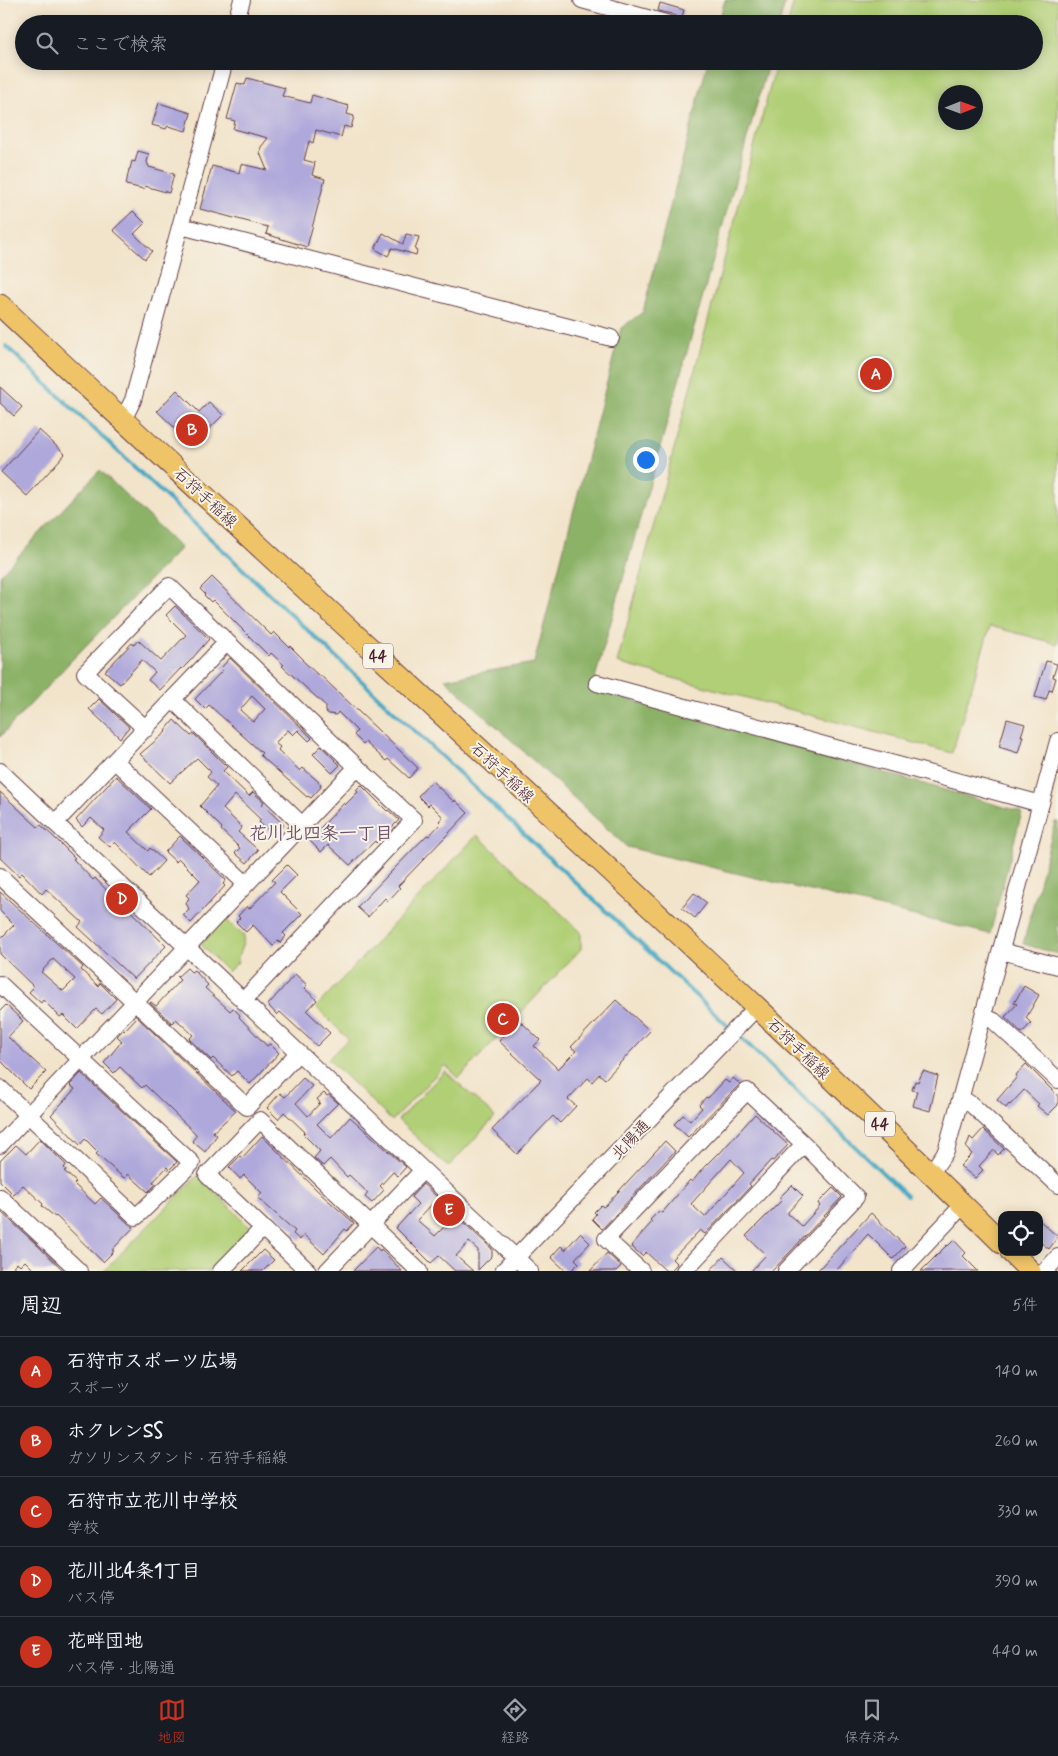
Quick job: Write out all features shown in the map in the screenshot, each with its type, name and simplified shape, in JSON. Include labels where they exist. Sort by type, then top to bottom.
[{"type":"main road","name":"石狩手稲線","points":[[1,309],[757,1007],[998,1239]]},
{"type":"main road","points":[[1015,1256],[1030,1271]]},
{"type":"street","points":[[238,15],[242,0]]},
{"type":"street","points":[[582,0],[636,15]]},
{"type":"street","points":[[123,420],[134,400],[223,70]]},
{"type":"street","points":[[180,226],[611,338]]},
{"type":"street","points":[[146,729],[85,673],[169,586],[414,820],[243,1001]]},
{"type":"street","points":[[55,823],[228,642]]},
{"type":"street","points":[[597,683],[1041,804]]},
{"type":"street","points":[[173,700],[302,824]]},
{"type":"street","points":[[931,1173],[946,1151],[1058,741]]},
{"type":"street","points":[[115,761],[246,884]]},
{"type":"street","points":[[0,1145],[357,767]]},
{"type":"street","points":[[0,771],[530,1271]]},
{"type":"street","points":[[0,876],[247,1107],[298,1053]]},
{"type":"street","points":[[1001,951],[1058,966]]},
{"type":"street","points":[[0,984],[192,1163],[136,1217],[0,1088]]},
{"type":"street","name":"北陽通","points":[[503,1271],[757,1007]]},
{"type":"street","points":[[983,1016],[994,1021],[1055,1071]]},
{"type":"street","points":[[640,1271],[606,1239],[747,1091],[804,1144],[856,1197],[786,1271]]},
{"type":"street","points":[[961,1098],[972,1105],[1058,1185]]},
{"type":"street","points":[[308,1271],[207,1175],[260,1120],[419,1271]]},
{"type":"street","points":[[684,1271],[804,1144]]},
{"type":"street","points":[[327,1271],[423,1170]]},
{"type":"street","points":[[0,1197],[78,1271]]},
{"type":"street","points":[[901,1271],[963,1205]]},
{"type":"street","points":[[221,1271],[263,1228]]},
{"type":"street","points":[[1045,1271],[1058,1257]]},
{"type":"green space","points":[[725,0],[786,0],[782,15],[721,15]]},
{"type":"green space","points":[[794,0],[1058,0],[1058,644],[990,626],[952,753],[617,663],[775,70],[1043,70],[1043,15],[790,15]]},
{"type":"green space","points":[[706,70],[766,70],[592,689],[1022,812],[990,934],[627,847],[445,679],[534,663],[621,328],[643,312]]},
{"type":"green space","points":[[100,470],[181,548],[0,737],[0,575]]},
{"type":"green space","points":[[1055,822],[1058,822],[1058,954],[1023,944]]},
{"type":"green space","points":[[477,835],[581,932],[581,949],[459,1078],[445,1065],[392,1121],[328,1059],[348,1039],[316,1007]]},
{"type":"green space","points":[[224,918],[244,936],[238,962],[228,972],[202,946],[202,942]]},
{"type":"green space","points":[[445,1071],[495,1117],[448,1167],[398,1120]]},
{"type":"green space","points":[[198,1175],[250,1227],[209,1271],[104,1271]]},
{"type":"building","points":[[660,3],[684,10],[682,15],[658,11]]},
{"type":"building","points":[[247,78],[285,88],[282,96],[310,103],[312,95],[349,106],[347,114],[354,116],[351,128],[344,126],[341,137],[316,130],[313,143],[309,141],[304,160],[315,163],[312,175],[325,179],[307,247],[266,234],[268,227],[200,209],[212,166],[239,173],[241,164],[267,170],[260,153],[261,147],[268,138],[233,129],[235,121],[227,119],[237,83],[245,85]]},
{"type":"building","points":[[159,103],[191,113],[186,131],[168,126],[166,129],[152,125]]},
{"type":"building","points":[[138,151],[149,154],[147,162],[149,167],[174,174],[169,193],[145,186],[144,189],[126,185],[129,169],[132,161],[135,162]]},
{"type":"building","points":[[133,211],[145,223],[134,234],[152,251],[145,259],[113,230]]},
{"type":"building","points":[[383,233],[403,244],[406,234],[419,237],[415,250],[417,251],[416,255],[392,248],[388,256],[375,249]]},
{"type":"building","points":[[0,387],[22,407],[14,416],[0,403]]},
{"type":"building","points":[[177,390],[199,412],[209,402],[223,415],[193,445],[157,411]]},
{"type":"building","points":[[39,430],[65,454],[27,496],[1,472]]},
{"type":"building","points":[[212,577],[271,635],[274,632],[290,646],[302,660],[418,768],[409,778],[365,742],[363,744],[354,735],[357,731],[338,712],[336,715],[326,712],[326,706],[282,666],[284,665],[271,653],[269,656],[213,600],[211,602],[204,595],[200,589]]},
{"type":"building","points":[[175,606],[209,639],[190,661],[160,690],[148,680],[155,672],[142,660],[120,684],[105,671],[132,643],[134,645],[138,640],[161,661],[186,635],[166,615]]},
{"type":"building","points":[[230,658],[312,738],[309,741],[298,730],[293,735],[288,730],[275,743],[280,747],[278,750],[300,771],[303,768],[321,784],[321,787],[311,798],[307,797],[260,755],[262,753],[209,705],[205,709],[195,699],[223,670],[221,668]],"holes":[[[252,696],[265,709],[253,722],[240,710]]]},
{"type":"building","points":[[1046,661],[1057,664],[1053,677],[1056,678],[1052,691],[1049,690],[1046,700],[1035,697]]},
{"type":"building","points":[[99,699],[129,727],[120,738],[89,709]]},
{"type":"building","points":[[1007,719],[1025,724],[1018,753],[999,747]]},
{"type":"building","points":[[174,720],[191,736],[194,734],[227,767],[223,771],[249,796],[253,792],[264,802],[262,804],[284,825],[274,836],[259,822],[261,820],[235,795],[223,809],[242,827],[238,832],[258,850],[247,863],[235,853],[240,848],[200,806],[217,786],[207,777],[211,772],[197,758],[170,783],[140,754],[166,732]]},
{"type":"building","points":[[321,746],[340,765],[332,773],[313,754]]},
{"type":"building","points":[[116,776],[151,809],[128,832],[148,851],[150,848],[164,861],[149,877],[115,842],[110,847],[98,837],[104,830],[91,818],[82,827],[76,820]]},
{"type":"building","points":[[432,781],[468,813],[398,886],[400,888],[388,901],[385,898],[368,917],[357,907],[441,823],[439,821],[443,817],[430,804],[428,806],[418,796]]},
{"type":"building","points":[[361,785],[387,811],[399,820],[350,865],[328,845],[321,852],[309,840],[344,803],[345,805],[358,792],[356,790]]},
{"type":"building","points":[[0,792],[38,827],[41,825],[75,858],[73,859],[93,880],[95,878],[113,897],[114,895],[166,946],[134,979],[78,927],[82,922],[46,889],[42,894],[22,873],[19,876],[0,858]]},
{"type":"building","points":[[180,836],[226,880],[223,884],[225,886],[191,923],[183,915],[189,909],[186,903],[189,898],[186,895],[200,880],[179,859],[176,862],[165,852]]},
{"type":"building","points":[[287,865],[297,875],[280,892],[302,914],[283,933],[286,936],[280,943],[278,941],[273,946],[253,925],[246,932],[236,922],[240,918],[238,916],[247,906],[249,909],[275,882],[272,880]]},
{"type":"building","points":[[0,892],[83,967],[81,970],[98,986],[100,983],[116,999],[102,1014],[96,1009],[77,1029],[63,1015],[60,1017],[43,1000],[41,1003],[29,992],[34,987],[0,954],[0,939],[14,925],[0,911]],"holes":[[[53,959],[75,979],[63,991],[41,972]]]},
{"type":"building","points":[[694,893],[707,903],[695,918],[682,908]]},
{"type":"building","points":[[187,968],[191,972],[194,970],[208,985],[205,988],[230,1011],[233,1008],[240,1015],[239,1017],[267,1046],[270,1044],[279,1053],[250,1084],[237,1071],[232,1076],[213,1058],[211,1060],[189,1039],[193,1035],[176,1019],[172,1023],[150,1003],[156,1006],[180,980],[177,977]]},
{"type":"building","points":[[295,974],[307,985],[304,988],[317,1000],[307,1011],[330,1033],[317,1046],[280,1012],[277,1015],[268,1005]]},
{"type":"building","points":[[1024,986],[1039,995],[1026,1018],[1031,1023],[1022,1033],[1005,1017],[1017,1004],[1014,1003]]},
{"type":"building","points":[[616,1000],[650,1031],[605,1079],[599,1074],[592,1082],[588,1078],[568,1099],[576,1106],[560,1123],[553,1116],[517,1154],[492,1130],[541,1080],[499,1041],[519,1020],[540,1040],[534,1046],[558,1069],[576,1051],[571,1047]]},
{"type":"building","points":[[6,1005],[23,1021],[8,1037],[46,1072],[29,1089],[0,1060],[0,1011]]},
{"type":"building","points":[[137,1017],[236,1111],[213,1132],[217,1135],[205,1152],[192,1141],[196,1134],[145,1085],[142,1088],[120,1067],[114,1073],[104,1063],[122,1041],[117,1036]]},
{"type":"building","points":[[1026,1064],[1058,1096],[1058,1105],[1048,1115],[1037,1106],[1039,1104],[1024,1090],[1006,1108],[997,1100]]},
{"type":"building","points":[[923,1071],[938,1076],[930,1111],[913,1106],[917,1091],[912,1090],[915,1081],[918,1082]]},
{"type":"building","points":[[81,1073],[177,1162],[169,1170],[167,1167],[153,1182],[156,1184],[148,1192],[128,1174],[124,1178],[96,1154],[98,1152],[85,1139],[80,1145],[51,1115],[75,1089],[70,1085]]},
{"type":"building","points":[[303,1078],[312,1086],[296,1103],[308,1116],[320,1103],[317,1099],[324,1093],[338,1103],[317,1124],[331,1138],[350,1117],[406,1167],[398,1176],[393,1172],[380,1186],[384,1190],[372,1203],[365,1197],[368,1193],[349,1175],[347,1177],[330,1159],[323,1166],[314,1158],[320,1151],[303,1134],[305,1132],[284,1112],[278,1119],[267,1108],[280,1093],[285,1097]]},
{"type":"building","points":[[733,1078],[740,1084],[688,1137],[674,1124],[683,1115],[690,1121],[702,1108],[699,1105],[706,1097],[708,1098],[725,1080],[729,1083]]},
{"type":"building","points":[[755,1114],[788,1145],[773,1161],[771,1160],[749,1184],[751,1186],[705,1234],[700,1230],[672,1259],[677,1264],[670,1271],[666,1271],[646,1252],[642,1256],[631,1246],[652,1222],[650,1220],[659,1211],[662,1213],[690,1180],[692,1182],[705,1166],[719,1154]],"holes":[[[731,1159],[744,1173],[705,1217],[691,1204]]]},
{"type":"building","points":[[983,1129],[1004,1149],[998,1155],[994,1150],[979,1166],[983,1170],[975,1178],[960,1166],[972,1154],[966,1148],[970,1137],[973,1140]]},
{"type":"building","points":[[262,1136],[322,1195],[354,1223],[347,1231],[345,1229],[324,1254],[304,1235],[300,1240],[293,1234],[295,1231],[258,1198],[262,1193],[244,1175],[240,1179],[229,1167],[240,1156],[242,1158]]},
{"type":"building","points":[[40,1139],[66,1165],[64,1168],[66,1170],[64,1171],[76,1182],[74,1184],[95,1204],[101,1198],[134,1227],[103,1262],[56,1216],[42,1206],[43,1204],[23,1185],[14,1195],[0,1181],[0,1161],[16,1145],[26,1154]]},
{"type":"building","points":[[665,1141],[675,1151],[602,1229],[592,1219],[596,1214],[594,1212],[601,1205],[603,1207],[606,1205]]},
{"type":"building","points":[[423,1184],[438,1198],[417,1220],[435,1236],[444,1227],[446,1228],[459,1218],[492,1249],[492,1256],[478,1270],[478,1250],[469,1242],[456,1256],[473,1271],[455,1271],[439,1256],[431,1263],[396,1228],[418,1204],[411,1197]]},
{"type":"building","points":[[792,1185],[803,1196],[788,1214],[802,1226],[820,1206],[818,1203],[833,1188],[842,1197],[772,1271],[751,1271],[766,1255],[746,1236],[782,1200],[779,1198]]},
{"type":"building","points":[[0,1211],[64,1271],[35,1271],[25,1261],[20,1266],[17,1263],[10,1271],[0,1271]]},
{"type":"building","points":[[871,1213],[905,1246],[893,1259],[868,1234],[836,1271],[817,1271]]},
{"type":"building","points":[[1043,1224],[1058,1237],[1049,1249],[1043,1244]]},
{"type":"building","points":[[580,1233],[590,1243],[575,1259],[579,1263],[571,1271],[566,1271],[551,1257],[561,1246],[565,1250]]},
{"type":"building","points":[[954,1240],[966,1253],[963,1256],[978,1271],[921,1271],[947,1245]]},
{"type":"building","points":[[376,1247],[380,1251],[381,1249],[402,1271],[353,1271]]},
{"type":"building","points":[[263,1250],[274,1260],[263,1271],[242,1271]]},
{"type":"building","points":[[607,1253],[621,1266],[616,1271],[590,1271]]},
{"type":"building","points":[[723,1257],[738,1271],[710,1271]]},
{"type":"waterway","points":[[6,346],[730,1028]]},
{"type":"waterway","points":[[737,1034],[907,1196]]},
{"type":"place","name":"石狩市スポーツ広場","points":[[876,374]]},
{"type":"place","name":"ホクレンSS","points":[[192,430]]},
{"type":"place","name":"花川北4条1丁目","points":[[122,899]]},
{"type":"place","name":"石狩市立花川中学校","points":[[503,1019]]},
{"type":"place","name":"花畔団地","points":[[449,1210]]},
{"type":"district","name":"花川北四条一丁目","points":[[321,833]]}]
